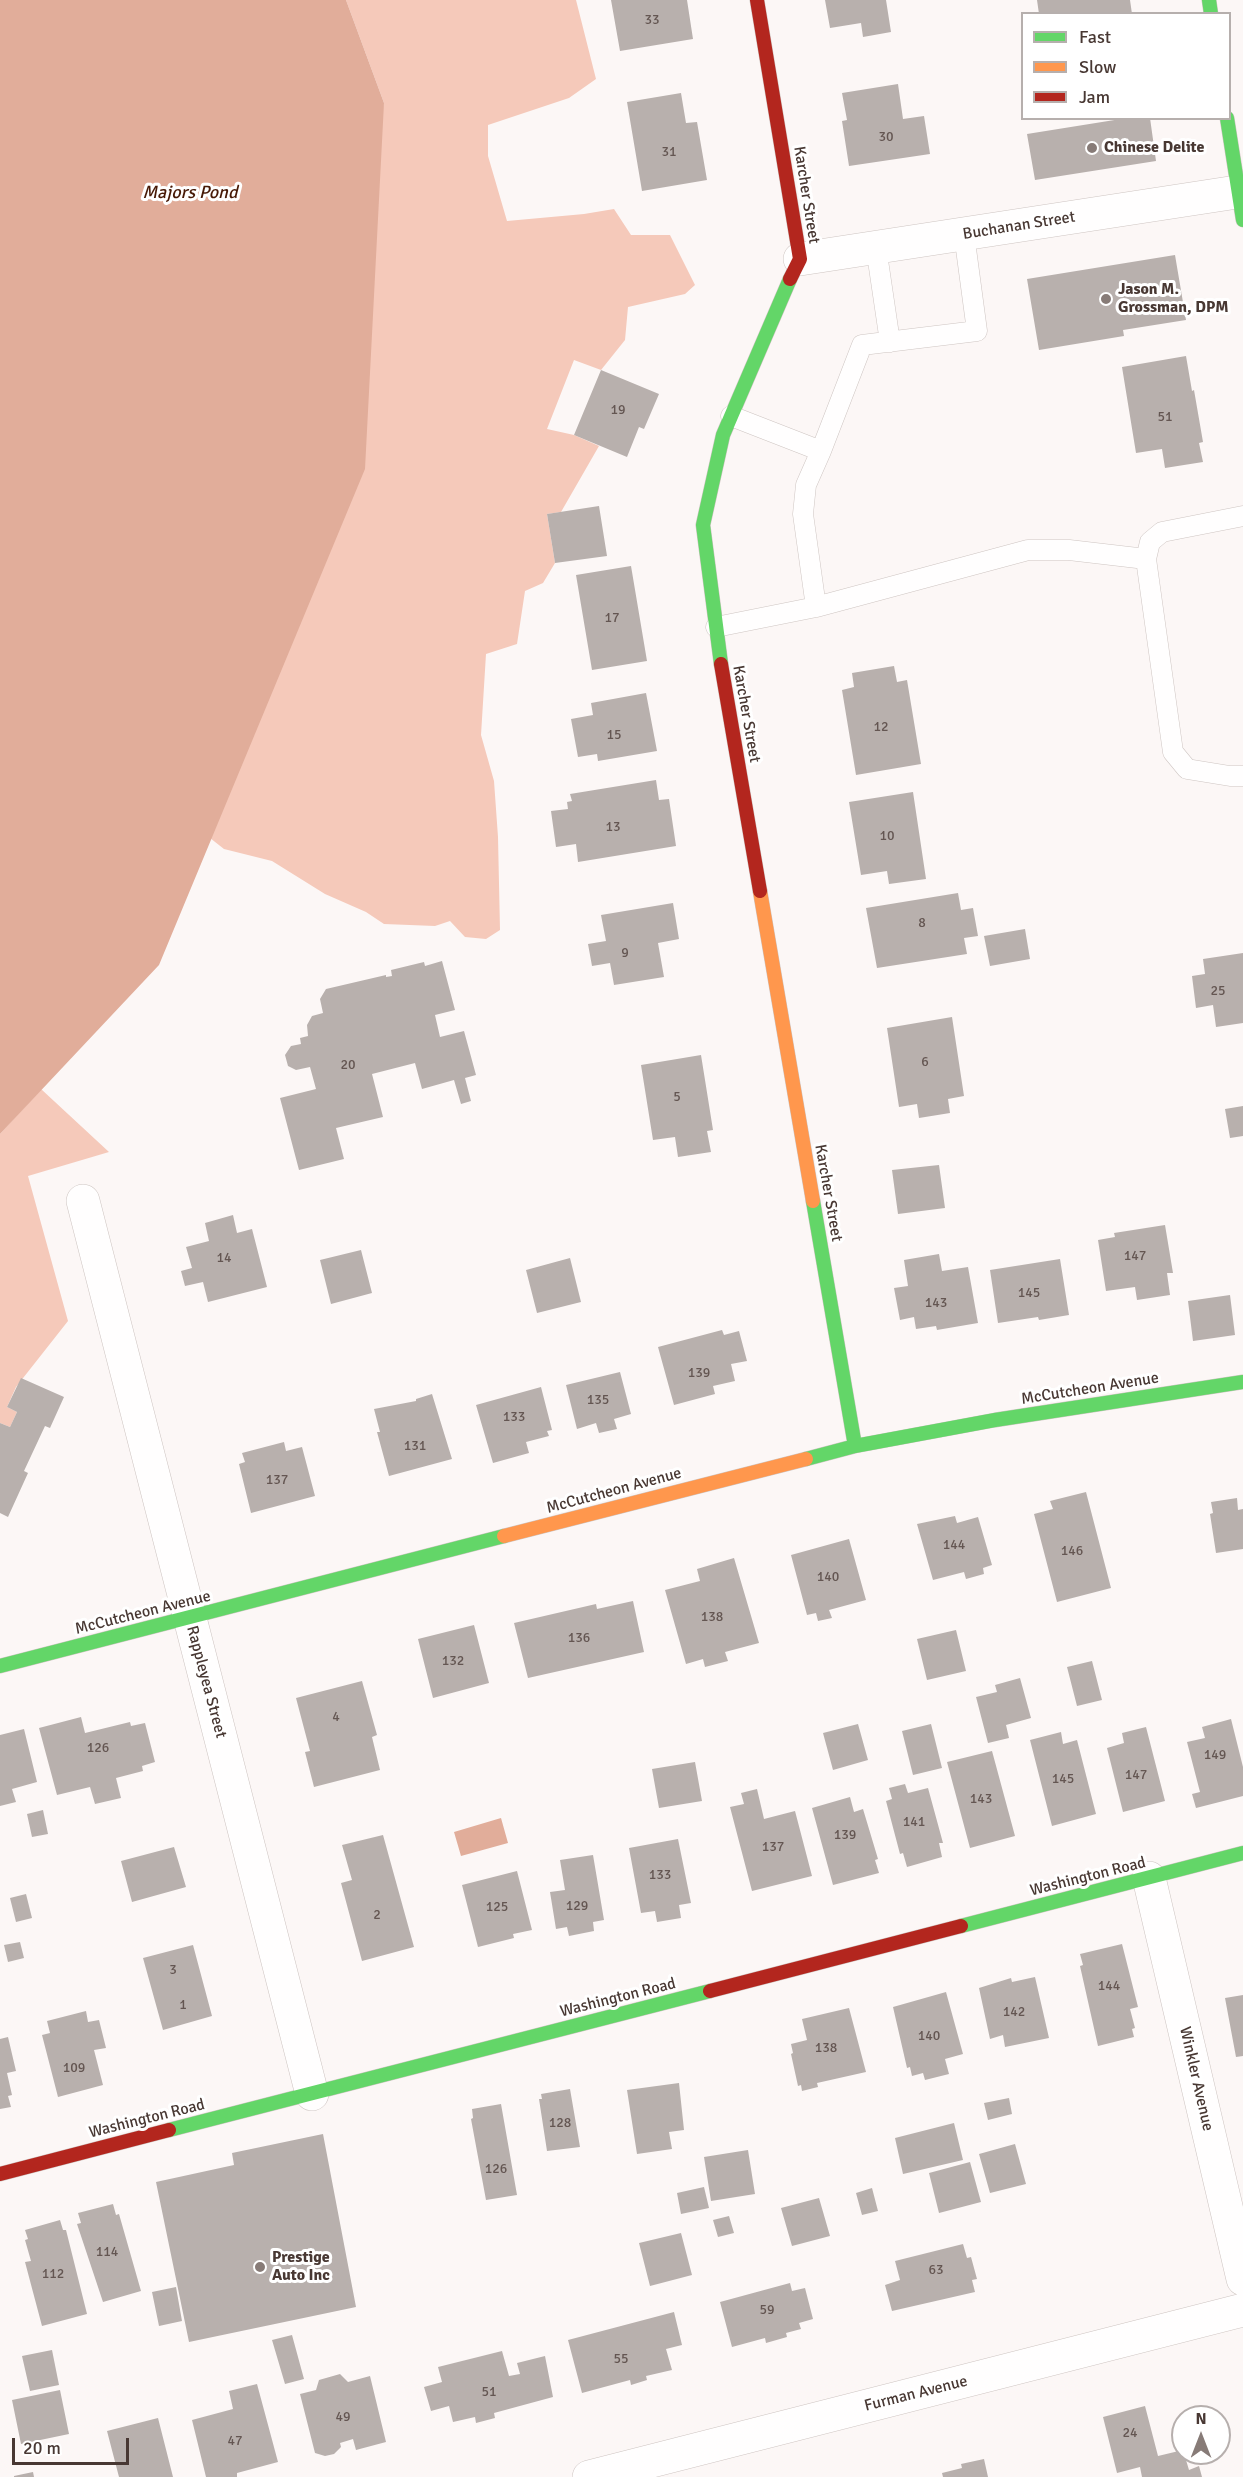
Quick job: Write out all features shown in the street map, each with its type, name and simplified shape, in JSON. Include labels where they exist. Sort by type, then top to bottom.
[{"type":"street","name":"Karcher Street","points":[[757,0],[800,259],[723,435],[703,525],[716,627],[855,1446]]},
{"type":"street","points":[[1227,120],[1241,201]]},
{"type":"street","name":"Buchanan Street","points":[[800,259],[964,234],[1241,201]]},
{"type":"street","name":"Rappleyea Street","points":[[83,1201],[312,2094]]},
{"type":"street","name":"McCutcheon Avenue","points":[[0,1666],[855,1446],[995,1420],[1243,1382]]},
{"type":"street","name":"Washington Road","points":[[0,2174],[1243,1853]]},
{"type":"street","name":"Winkler Avenue","points":[[1149,1878],[1243,2279]]},
{"type":"street","name":"Furman Avenue","points":[[589,2477],[1243,2310]]},
{"type":"lane","points":[[816,607],[803,514],[806,485],[862,345],[976,331],[964,234]]},
{"type":"lane","points":[[876,247],[890,342]]},
{"type":"lane","points":[[731,416],[821,451]]},
{"type":"lane","points":[[1237,776],[1186,769],[1173,752],[1146,559],[1149,542],[1162,532],[1243,516]]},
{"type":"lane","points":[[716,627],[816,607],[1028,550],[1070,550],[1146,559]]},
{"type":"shaded area","points":[[346,0],[576,0],[596,79],[569,98],[488,125],[488,156],[507,221],[614,209],[631,235],[670,235],[695,285],[685,294],[628,307],[625,340],[601,370],[574,360],[547,429],[574,435],[599,446],[561,512],[547,514],[555,563],[543,583],[525,591],[517,644],[486,654],[481,735],[494,781],[500,930],[486,939],[465,937],[450,921],[435,926],[384,924],[366,912],[325,894],[272,861],[224,849],[210,838],[234,781],[384,103]]},
{"type":"shaded area","points":[[41,1089],[109,1152],[28,1176],[68,1321],[16,1387],[7,1407],[17,1412],[10,1427],[0,1423],[0,1134]]},
{"type":"water","name":"Majors Pond","points":[[0,0],[346,0],[384,103],[365,469],[159,965],[0,1134]]},
{"type":"water","points":[[501,1818],[508,1843],[461,1856],[454,1832]]},
{"type":"building","points":[[611,0],[687,0],[693,39],[620,51]]},
{"type":"building","points":[[825,0],[886,0],[891,32],[863,37],[861,23],[830,28]]},
{"type":"building","points":[[1037,0],[1130,0],[1132,12],[1039,12]]},
{"type":"building","points":[[898,84],[903,119],[924,116],[930,154],[849,166],[842,121],[847,120],[842,93]]},
{"type":"building","points":[[681,93],[686,123],[697,122],[707,180],[642,191],[627,102]]},
{"type":"building","name":"Chinese Delite","points":[[1114,120],[1150,120],[1156,161],[1035,180],[1027,134]]},
{"type":"building","name":"Jason M. Grossman, DPM","points":[[1175,255],[1186,320],[1123,330],[1124,336],[1039,350],[1027,279]]},
{"type":"building","points":[[1186,356],[1203,442],[1199,443],[1203,462],[1165,468],[1162,449],[1136,453],[1122,367]]},
{"type":"building","points":[[601,370],[659,394],[644,429],[639,427],[627,457],[574,435]]},
{"type":"building","points":[[599,506],[607,556],[555,563],[547,514]]},
{"type":"building","points":[[631,566],[647,661],[592,670],[576,575]]},
{"type":"building","points":[[894,666],[897,682],[907,680],[921,764],[856,775],[842,690],[854,687],[852,673]]},
{"type":"building","points":[[646,693],[657,751],[598,761],[597,754],[578,757],[571,719],[593,715],[591,703]]},
{"type":"building","points":[[656,780],[659,800],[669,799],[676,846],[578,862],[576,844],[556,847],[551,811],[568,809],[567,802],[572,801],[570,794]]},
{"type":"building","points":[[913,792],[926,879],[889,884],[887,871],[861,875],[849,802]]},
{"type":"building","points":[[958,893],[961,910],[973,908],[978,936],[964,938],[967,954],[877,968],[866,908]]},
{"type":"building","points":[[673,903],[679,939],[658,943],[664,977],[614,985],[610,963],[592,966],[588,944],[606,941],[601,915]]},
{"type":"building","points":[[1025,929],[1030,959],[990,966],[984,936]]},
{"type":"building","points":[[1243,953],[1243,1023],[1216,1027],[1213,1005],[1196,1008],[1192,976],[1205,974],[1203,959]]},
{"type":"building","points":[[442,961],[455,1010],[435,1015],[440,1037],[464,1031],[476,1075],[465,1078],[471,1101],[461,1104],[454,1080],[422,1089],[415,1063],[372,1074],[383,1117],[336,1128],[344,1159],[299,1170],[280,1098],[316,1089],[310,1067],[296,1070],[288,1066],[285,1055],[291,1046],[301,1044],[300,1038],[308,1036],[307,1025],[312,1016],[323,1013],[320,999],[326,989],[386,975],[386,977],[392,976],[391,970],[424,962],[425,966]]},
{"type":"building","points":[[952,1017],[964,1096],[948,1099],[950,1113],[919,1118],[917,1104],[899,1107],[887,1028]]},
{"type":"building","points":[[701,1055],[713,1130],[707,1131],[711,1152],[678,1157],[675,1137],[653,1140],[641,1065]]},
{"type":"building","points":[[1243,1106],[1243,1136],[1230,1138],[1225,1109]]},
{"type":"building","points":[[939,1165],[945,1208],[898,1214],[892,1170]]},
{"type":"building","points":[[233,1215],[237,1233],[252,1229],[267,1287],[208,1302],[203,1282],[185,1286],[181,1271],[192,1268],[186,1247],[209,1241],[205,1223]]},
{"type":"building","points":[[1165,1225],[1173,1273],[1167,1273],[1170,1295],[1137,1300],[1135,1287],[1106,1291],[1098,1240],[1115,1237],[1114,1233]]},
{"type":"building","points":[[361,1250],[372,1293],[331,1304],[320,1260]]},
{"type":"building","points":[[939,1254],[942,1271],[968,1267],[978,1323],[937,1330],[936,1326],[916,1329],[914,1317],[900,1320],[894,1288],[908,1286],[904,1260]]},
{"type":"building","points":[[570,1258],[581,1302],[537,1313],[526,1270]]},
{"type":"building","points":[[1060,1259],[1069,1315],[998,1323],[990,1270]]},
{"type":"building","points":[[1230,1295],[1235,1335],[1193,1341],[1188,1301]]},
{"type":"building","points":[[722,1330],[724,1335],[739,1331],[747,1361],[731,1364],[735,1381],[713,1386],[715,1394],[674,1405],[658,1347]]},
{"type":"building","points":[[620,1372],[631,1414],[614,1419],[617,1429],[599,1433],[596,1423],[577,1429],[566,1385]]},
{"type":"building","points":[[21,1378],[64,1397],[50,1428],[45,1426],[24,1471],[28,1473],[8,1517],[0,1513],[0,1423],[10,1427],[17,1412],[7,1407]]},
{"type":"building","points":[[541,1387],[552,1430],[547,1431],[549,1436],[526,1442],[529,1453],[493,1463],[476,1405]]},
{"type":"building","points":[[432,1394],[452,1459],[389,1476],[377,1432],[380,1432],[374,1409],[416,1401],[416,1399]]},
{"type":"building","points":[[284,1442],[286,1451],[302,1447],[315,1496],[251,1513],[239,1464],[245,1462],[242,1453]]},
{"type":"building","points":[[1086,1492],[1111,1588],[1057,1602],[1034,1514],[1053,1509],[1050,1501]]},
{"type":"building","points":[[1237,1498],[1238,1510],[1243,1509],[1243,1549],[1216,1553],[1210,1514],[1213,1513],[1211,1502]]},
{"type":"building","points":[[955,1516],[957,1523],[978,1517],[992,1565],[983,1568],[984,1574],[966,1579],[964,1572],[933,1580],[917,1524]]},
{"type":"building","points":[[849,1539],[866,1600],[829,1610],[832,1618],[818,1621],[816,1613],[807,1615],[791,1555]]},
{"type":"building","points":[[734,1558],[759,1643],[725,1652],[728,1661],[705,1667],[703,1659],[686,1664],[665,1590],[700,1581],[697,1569]]},
{"type":"building","points":[[633,1601],[644,1652],[528,1678],[514,1623],[596,1604],[597,1609]]},
{"type":"building","points":[[474,1625],[489,1683],[433,1698],[418,1639]]},
{"type":"building","points":[[956,1630],[966,1671],[927,1680],[917,1639]]},
{"type":"building","points":[[1092,1661],[1102,1700],[1077,1706],[1067,1667]]},
{"type":"building","points":[[1020,1678],[1031,1718],[1006,1725],[1009,1738],[988,1743],[976,1697],[997,1692],[995,1685]]},
{"type":"building","points":[[362,1681],[377,1735],[372,1737],[380,1770],[314,1787],[305,1752],[310,1751],[296,1698]]},
{"type":"building","points":[[81,1717],[85,1733],[130,1722],[131,1726],[145,1723],[155,1762],[142,1766],[143,1771],[116,1778],[121,1798],[95,1804],[90,1787],[57,1795],[39,1728]]},
{"type":"building","points":[[1231,1719],[1243,1767],[1243,1796],[1196,1808],[1192,1794],[1200,1792],[1187,1742],[1205,1738],[1202,1727]]},
{"type":"building","points":[[858,1724],[868,1760],[833,1770],[823,1733]]},
{"type":"building","points":[[931,1724],[942,1768],[913,1775],[902,1731]]},
{"type":"building","points":[[1146,1727],[1165,1801],[1123,1812],[1107,1748],[1124,1743],[1122,1733]]},
{"type":"building","points":[[24,1729],[37,1782],[12,1789],[16,1802],[0,1806],[0,1735]]},
{"type":"building","points":[[1061,1732],[1063,1744],[1077,1740],[1096,1814],[1052,1826],[1030,1740]]},
{"type":"building","points":[[992,1751],[1015,1836],[970,1848],[947,1762]]},
{"type":"building","points":[[695,1762],[702,1801],[659,1808],[652,1769]]},
{"type":"building","points":[[905,1784],[908,1793],[928,1788],[943,1843],[939,1843],[942,1857],[907,1867],[903,1853],[900,1854],[886,1801],[892,1799],[889,1788]]},
{"type":"building","points":[[757,1789],[764,1819],[795,1811],[812,1876],[752,1891],[730,1807],[744,1804],[741,1793]]},
{"type":"building","points":[[850,1797],[854,1812],[863,1809],[878,1859],[875,1860],[879,1873],[833,1885],[812,1808]]},
{"type":"building","points":[[43,1810],[48,1834],[32,1837],[27,1814]]},
{"type":"building","points":[[383,1835],[414,1947],[362,1961],[341,1883],[352,1880],[342,1845]]},
{"type":"building","points":[[678,1839],[691,1903],[679,1905],[681,1918],[657,1922],[655,1911],[641,1913],[629,1848]]},
{"type":"building","points":[[174,1847],[186,1887],[132,1902],[121,1861]]},
{"type":"building","points":[[593,1855],[604,1920],[593,1922],[594,1931],[569,1936],[567,1927],[556,1929],[550,1892],[565,1890],[560,1860]]},
{"type":"building","points":[[517,1871],[532,1930],[513,1934],[514,1938],[478,1947],[462,1885]]},
{"type":"building","points":[[26,1894],[32,1918],[16,1922],[10,1898]]},
{"type":"building","points":[[20,1942],[24,1958],[8,1962],[4,1945]]},
{"type":"building","points":[[1122,1944],[1138,2007],[1130,2009],[1135,2028],[1132,2029],[1134,2037],[1098,2046],[1080,1966],[1083,1965],[1080,1954]]},
{"type":"building","points":[[193,1945],[212,2016],[163,2030],[143,1958]]},
{"type":"building","points":[[1035,1977],[1049,2038],[1005,2047],[1003,2035],[990,2039],[979,1988],[1011,1978],[1012,1982]]},
{"type":"building","points":[[946,1992],[963,2054],[945,2059],[949,2074],[925,2080],[923,2073],[912,2076],[910,2067],[907,2068],[893,2007]]},
{"type":"building","points":[[1243,1995],[1243,2056],[1236,2057],[1225,1998]]},
{"type":"building","points":[[849,2008],[866,2072],[817,2083],[818,2087],[802,2091],[801,2085],[798,2086],[791,2044],[807,2040],[802,2019]]},
{"type":"building","points":[[86,2011],[88,2022],[99,2020],[106,2048],[94,2050],[103,2085],[58,2097],[42,2035],[50,2033],[47,2021]]},
{"type":"building","points":[[8,2037],[16,2071],[7,2073],[12,2095],[8,2096],[11,2107],[0,2109],[0,2039]]},
{"type":"building","points":[[679,2083],[684,2130],[669,2132],[672,2149],[637,2154],[627,2090]]},
{"type":"building","points":[[570,2089],[580,2147],[547,2151],[539,2099],[542,2099],[541,2094]]},
{"type":"building","points":[[1009,2098],[1012,2114],[988,2120],[984,2103]]},
{"type":"building","points":[[501,2104],[517,2195],[486,2200],[471,2119],[473,2118],[472,2109]]},
{"type":"building","points":[[954,2123],[963,2160],[903,2174],[895,2138]]},
{"type":"building","name":"Prestige Auto Inc","points":[[323,2134],[356,2307],[189,2342],[156,2182],[234,2165],[232,2153]]},
{"type":"building","points":[[1015,2144],[1026,2184],[990,2193],[979,2154]]},
{"type":"building","points":[[748,2150],[755,2194],[711,2201],[704,2157]]},
{"type":"building","points":[[970,2162],[981,2202],[939,2213],[929,2173]]},
{"type":"building","points":[[704,2187],[709,2208],[681,2214],[677,2193]]},
{"type":"building","points":[[872,2188],[878,2211],[862,2215],[856,2193]]},
{"type":"building","points":[[819,2198],[830,2236],[792,2246],[781,2208]]},
{"type":"building","points":[[113,2204],[116,2215],[119,2214],[141,2291],[103,2302],[77,2224],[81,2223],[78,2213]]},
{"type":"building","points":[[729,2216],[734,2233],[718,2237],[713,2220]]},
{"type":"building","points":[[60,2220],[63,2230],[66,2230],[87,2314],[42,2326],[25,2262],[31,2261],[25,2240],[28,2239],[25,2230]]},
{"type":"building","points":[[681,2233],[692,2275],[650,2286],[639,2243]]},
{"type":"building","points":[[963,2244],[967,2258],[971,2257],[977,2279],[972,2280],[975,2292],[892,2311],[885,2285],[900,2280],[895,2261]]},
{"type":"building","points":[[790,2283],[792,2291],[805,2288],[813,2319],[799,2323],[801,2329],[786,2333],[787,2337],[766,2343],[765,2338],[732,2347],[720,2302]]},
{"type":"building","points":[[176,2287],[182,2321],[159,2326],[152,2292]]},
{"type":"building","points":[[674,2312],[682,2345],[666,2349],[672,2370],[646,2376],[647,2380],[631,2385],[630,2380],[582,2393],[568,2340]]},
{"type":"building","points":[[292,2335],[304,2379],[285,2384],[272,2340]]},
{"type":"building","points":[[52,2350],[59,2385],[30,2391],[22,2356]]},
{"type":"building","points":[[502,2351],[509,2376],[520,2374],[517,2363],[545,2356],[553,2397],[494,2413],[495,2418],[476,2423],[475,2417],[453,2422],[449,2406],[431,2411],[424,2387],[442,2382],[438,2367]]},
{"type":"building","points":[[340,2374],[348,2382],[370,2376],[386,2442],[356,2450],[353,2439],[340,2443],[341,2447],[334,2454],[325,2456],[315,2453],[300,2394],[316,2390],[319,2380]]},
{"type":"building","points":[[257,2384],[278,2462],[237,2473],[237,2477],[206,2477],[192,2420],[233,2409],[229,2391]]},
{"type":"building","points":[[60,2390],[69,2434],[21,2444],[12,2400]]},
{"type":"building","points":[[1145,2406],[1158,2456],[1171,2453],[1171,2465],[1188,2465],[1189,2470],[1199,2466],[1202,2477],[1142,2477],[1140,2467],[1117,2473],[1103,2417]]},
{"type":"building","points":[[158,2418],[173,2477],[119,2477],[107,2431]]},
{"type":"building","points":[[984,2459],[988,2477],[943,2477],[942,2473],[962,2468],[961,2464]]},
{"type":"building","points":[[33,2472],[34,2477],[14,2477],[14,2476]]},
{"type":"traffic: fast","points":[[1209,0],[1211,12]]},
{"type":"traffic: fast","points":[[1227,120],[1243,220]]},
{"type":"traffic: fast","points":[[721,664],[703,525],[723,435],[790,279]]},
{"type":"traffic: fast","points":[[813,1201],[855,1446]]},
{"type":"traffic: fast","points":[[806,1459],[855,1446],[995,1420],[1243,1382]]},
{"type":"traffic: fast","points":[[0,1666],[504,1536]]},
{"type":"traffic: fast","points":[[961,1926],[1243,1853]]},
{"type":"traffic: fast","points":[[169,2130],[710,1991]]},
{"type":"traffic: slow","points":[[760,891],[813,1201]]},
{"type":"traffic: slow","points":[[504,1536],[806,1459]]},
{"type":"traffic: jam","points":[[757,0],[800,259],[790,279]]},
{"type":"traffic: jam","points":[[721,664],[760,891]]},
{"type":"traffic: jam","points":[[710,1991],[961,1926]]},
{"type":"traffic: jam","points":[[0,2174],[169,2130]]},
{"type":"place","name":"Chinese Delite","points":[[1092,148]]},
{"type":"place","name":"Jason M. Grossman, DPM","points":[[1106,299]]},
{"type":"place","name":"Prestige Auto Inc","points":[[260,2267]]}]
